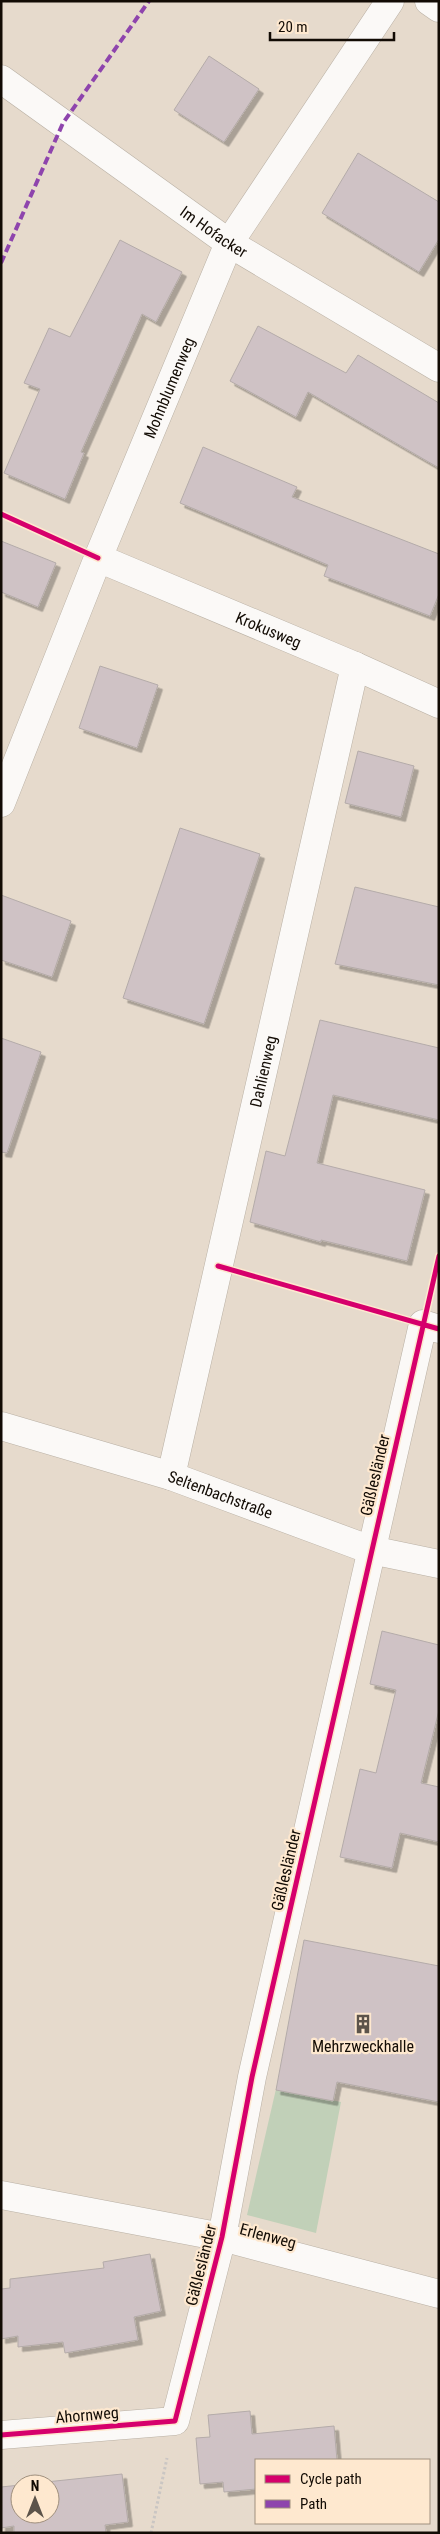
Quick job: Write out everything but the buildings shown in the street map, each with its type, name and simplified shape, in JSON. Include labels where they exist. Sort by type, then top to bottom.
[{"type":"street","name":"Mohnblumenweg","points":[[1,803],[98,558],[229,243],[390,1]]},
{"type":"street","points":[[429,1],[439,8]]},
{"type":"street","name":"Im Hofacker","points":[[1,78],[229,243],[439,368]]},
{"type":"street","name":"Krokusweg","points":[[98,558],[355,666],[439,704]]},
{"type":"street","name":"Dahlienweg","points":[[171,1476],[355,666]]},
{"type":"street","name":"Gäßlesländer","points":[[175,2421],[222,2237],[252,2077],[370,1550],[431,1327]]},
{"type":"street","name":"Seltenbachstraße","points":[[1,1426],[171,1476],[370,1550],[439,1564]]},
{"type":"street","name":"Erlenweg","points":[[1,2195],[222,2237],[439,2294]]},
{"type":"street","name":"Ahornweg","points":[[1,2435],[175,2421]]},
{"type":"path","points":[[1,514],[98,558]]},
{"type":"path","points":[[218,1266],[431,1327]]},
{"type":"path","points":[[151,2533],[175,2421]]},
{"type":"green space","points":[[276,2089],[341,2102],[316,2233],[247,2215]]},
{"type":"marked path","points":[[1,263],[63,123],[149,1]]},
{"type":"cycle path","points":[[1,514],[98,558]]},
{"type":"cycle path","points":[[1,2435],[175,2421],[222,2237],[252,2077],[439,1256]]},
{"type":"cycle path","points":[[218,1266],[439,1329]]},
{"type":"place","name":"Mehrzweckhalle","points":[[363,2024]]}]
